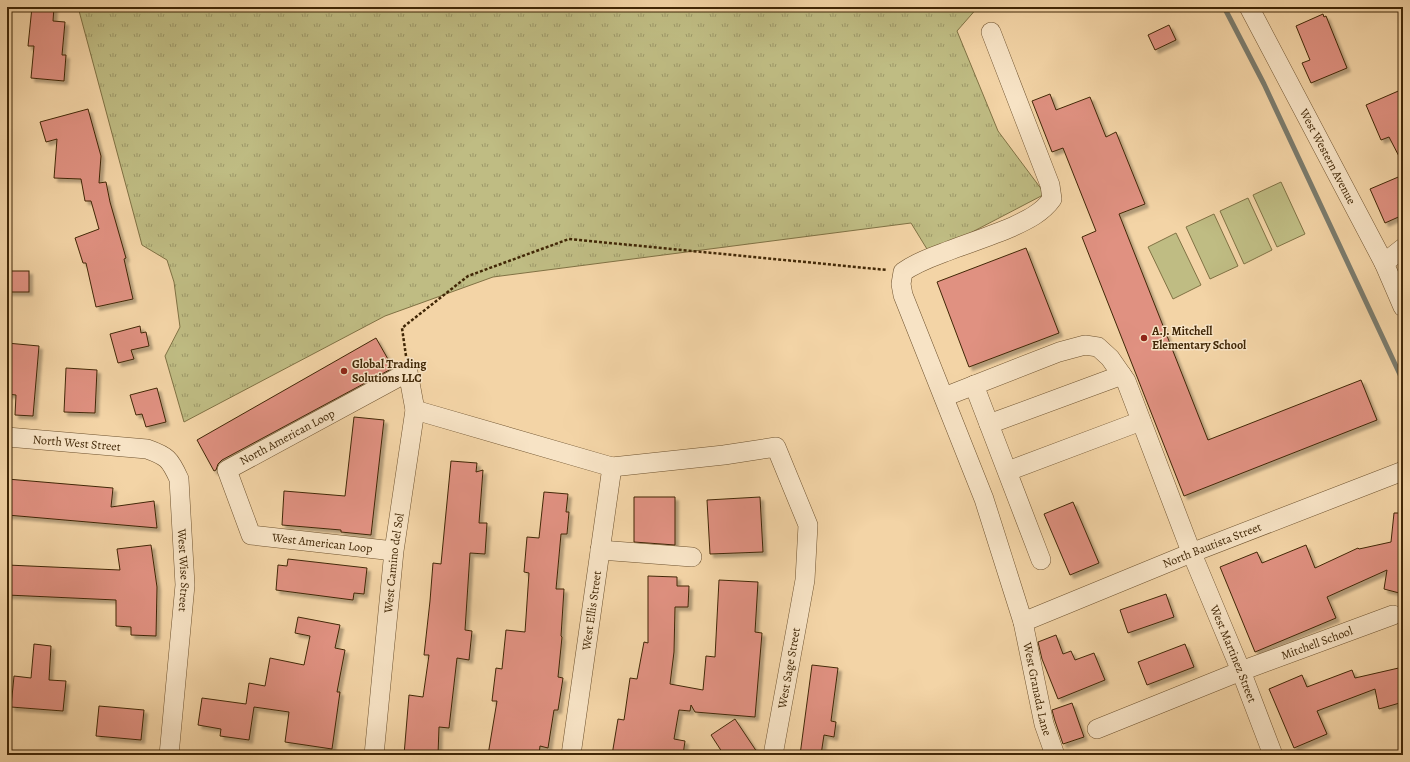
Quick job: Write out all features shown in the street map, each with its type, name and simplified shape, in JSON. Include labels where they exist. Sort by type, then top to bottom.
[{"type":"street","name":"West Western Avenue","points":[[1249,7],[1384,263],[1403,307]]},
{"type":"street","points":[[903,272],[925,259],[1029,220],[1047,206],[1052,199],[1050,185],[991,32]]},
{"type":"street","points":[[1384,263],[1403,248]]},
{"type":"street","name":"West Granada Lane","points":[[903,272],[901,284],[903,294],[984,499],[1023,622],[1044,724],[1055,755]]},
{"type":"street","name":"West Martinez Street","points":[[944,398],[1059,352],[1085,345],[1098,347],[1110,358],[1126,381],[1192,553],[1241,671],[1273,755]]},
{"type":"street","name":"West Camino del Sol","points":[[374,755],[394,551],[415,410],[408,372]]},
{"type":"street","name":"North American Loop","points":[[251,535],[227,470],[408,372]]},
{"type":"street","points":[[989,424],[1122,376]]},
{"type":"street","points":[[974,385],[1041,560]]},
{"type":"street","points":[[415,410],[612,467]]},
{"type":"street","points":[[1008,472],[1141,421]]},
{"type":"street","name":"North West Street","points":[[7,437],[147,449]]},
{"type":"street","name":"West Sage Street","points":[[612,467],[724,455],[776,447],[808,525],[805,580],[773,755]]},
{"type":"street","name":"West Wise Street","points":[[147,449],[164,455],[174,468],[178,479],[185,585],[169,755]]},
{"type":"street","name":"West Ellis Street","points":[[572,755],[612,467]]},
{"type":"street","name":"North Bautista Street","points":[[1023,622],[1192,553],[1403,471]]},
{"type":"street","name":"West American Loop","points":[[251,535],[394,551]]},
{"type":"street","points":[[600,550],[692,557]]},
{"type":"street","name":"Mitchell School","points":[[1097,729],[1241,671],[1393,615]]},
{"type":"path","points":[[408,372],[402,328],[468,276],[569,239],[903,272]]},
{"type":"green space","points":[[78,7],[978,7],[957,31],[998,131],[1045,194],[930,254],[911,223],[493,277],[385,316],[184,422],[165,356],[180,327],[174,282],[167,260],[142,245]]},
{"type":"green space","points":[[1281,182],[1305,234],[1277,247],[1253,195]]},
{"type":"green space","points":[[1248,198],[1272,250],[1244,264],[1220,211]]},
{"type":"green space","points":[[1214,214],[1238,266],[1210,279],[1186,227]]},
{"type":"green space","points":[[1176,233],[1201,285],[1173,299],[1148,247]]},
{"type":"building","points":[[32,7],[54,7],[53,21],[65,22],[62,55],[66,55],[64,81],[31,78],[34,46],[28,46]]},
{"type":"building","points":[[1323,14],[1324,17],[1326,16],[1347,68],[1311,83],[1302,63],[1310,60],[1296,26]]},
{"type":"building","points":[[1169,25],[1176,40],[1155,50],[1148,35]]},
{"type":"building","points":[[1403,89],[1403,164],[1389,137],[1381,140],[1366,105]]},
{"type":"building","points":[[1050,94],[1056,110],[1090,97],[1106,137],[1116,132],[1145,204],[1119,214],[1208,440],[1361,380],[1377,420],[1184,496],[1082,237],[1096,231],[1063,148],[1052,152],[1032,101]]},
{"type":"building","points":[[88,109],[101,156],[99,183],[106,182],[110,202],[126,258],[124,259],[133,299],[96,307],[86,263],[83,263],[75,238],[99,229],[91,201],[85,201],[81,179],[54,178],[57,139],[46,142],[40,122]]},
{"type":"building","points":[[1403,175],[1403,215],[1385,223],[1370,189]]},
{"type":"building","points":[[1026,248],[1059,333],[969,367],[937,282]]},
{"type":"building","points":[[8,271],[29,271],[29,292],[8,292]]},
{"type":"building","points":[[140,326],[141,333],[146,332],[149,346],[131,350],[134,359],[118,363],[110,334]]},
{"type":"building","points":[[376,338],[393,368],[222,460],[214,471],[197,440]]},
{"type":"building","points":[[7,343],[39,346],[33,416],[15,415],[16,395],[7,394]]},
{"type":"building","points":[[66,368],[97,370],[95,413],[64,412]]},
{"type":"building","points":[[157,388],[166,422],[146,427],[142,414],[136,415],[130,395]]},
{"type":"building","points":[[354,417],[384,420],[371,535],[341,532],[341,530],[282,525],[284,491],[345,496]]},
{"type":"building","points":[[451,461],[477,463],[476,472],[483,470],[479,523],[487,523],[485,554],[470,553],[465,630],[472,631],[469,660],[457,658],[449,728],[439,727],[438,755],[404,755],[409,695],[423,697],[429,655],[424,655],[433,563],[441,564]]},
{"type":"building","points":[[7,479],[113,488],[111,507],[154,501],[157,528],[7,515]]},
{"type":"building","points":[[544,492],[568,494],[566,512],[569,512],[567,534],[561,534],[556,589],[564,589],[562,637],[558,677],[563,678],[558,710],[554,710],[548,748],[540,746],[539,755],[488,755],[497,701],[492,701],[496,668],[502,669],[506,630],[525,632],[529,573],[524,572],[527,537],[539,538]]},
{"type":"building","points":[[634,497],[675,497],[675,545],[634,542]]},
{"type":"building","points":[[760,497],[763,552],[710,554],[707,500]]},
{"type":"building","points":[[1073,502],[1099,563],[1070,575],[1044,514]]},
{"type":"building","points":[[1394,513],[1403,513],[1403,594],[1384,589],[1387,570],[1327,597],[1336,618],[1255,652],[1220,567],[1257,552],[1262,563],[1306,545],[1315,568],[1358,548],[1391,542]]},
{"type":"building","points":[[151,545],[157,587],[156,636],[131,635],[131,627],[116,626],[116,600],[7,595],[7,565],[120,570],[117,549]]},
{"type":"building","points":[[288,559],[367,568],[364,594],[354,593],[353,600],[276,590],[278,565],[287,566]]},
{"type":"building","points":[[648,576],[677,577],[677,586],[689,586],[688,607],[675,607],[674,652],[670,684],[703,690],[706,656],[715,657],[719,580],[758,582],[755,632],[762,633],[755,717],[695,712],[691,705],[690,711],[679,710],[674,739],[685,741],[683,755],[612,755],[618,719],[624,720],[630,678],[637,679],[644,642],[648,643]]},
{"type":"building","points":[[1166,594],[1174,617],[1128,633],[1120,610]]},
{"type":"building","points":[[298,617],[340,625],[335,648],[345,650],[337,692],[340,692],[332,749],[285,742],[289,712],[254,707],[249,740],[220,736],[221,729],[198,725],[202,698],[246,704],[249,683],[265,686],[270,658],[304,665],[310,636],[295,633]]},
{"type":"building","points":[[1056,635],[1063,654],[1071,651],[1075,660],[1094,653],[1105,680],[1058,699],[1042,659],[1038,642]]},
{"type":"building","points":[[34,644],[51,646],[49,680],[66,681],[63,711],[11,707],[14,676],[31,678]]},
{"type":"building","points":[[1185,644],[1194,667],[1147,685],[1138,662]]},
{"type":"building","points":[[812,665],[838,668],[831,721],[836,722],[834,737],[824,735],[821,755],[800,755]]},
{"type":"building","points":[[1403,667],[1403,702],[1379,709],[1375,689],[1317,711],[1327,734],[1294,748],[1269,689],[1302,675],[1307,687],[1352,670],[1355,678]]},
{"type":"building","points":[[1072,703],[1084,737],[1063,744],[1052,710]]},
{"type":"building","points":[[99,706],[144,710],[141,740],[96,736]]},
{"type":"building","points":[[735,719],[759,755],[724,755],[711,735]]},
{"type":"waterway","points":[[1224,7],[1264,84],[1403,381]]},
{"type":"place","name":"A.J. Mitchell Elementary School","points":[[1144,338]]},
{"type":"place","name":"Global Trading Solutions LLC","points":[[344,371]]}]
